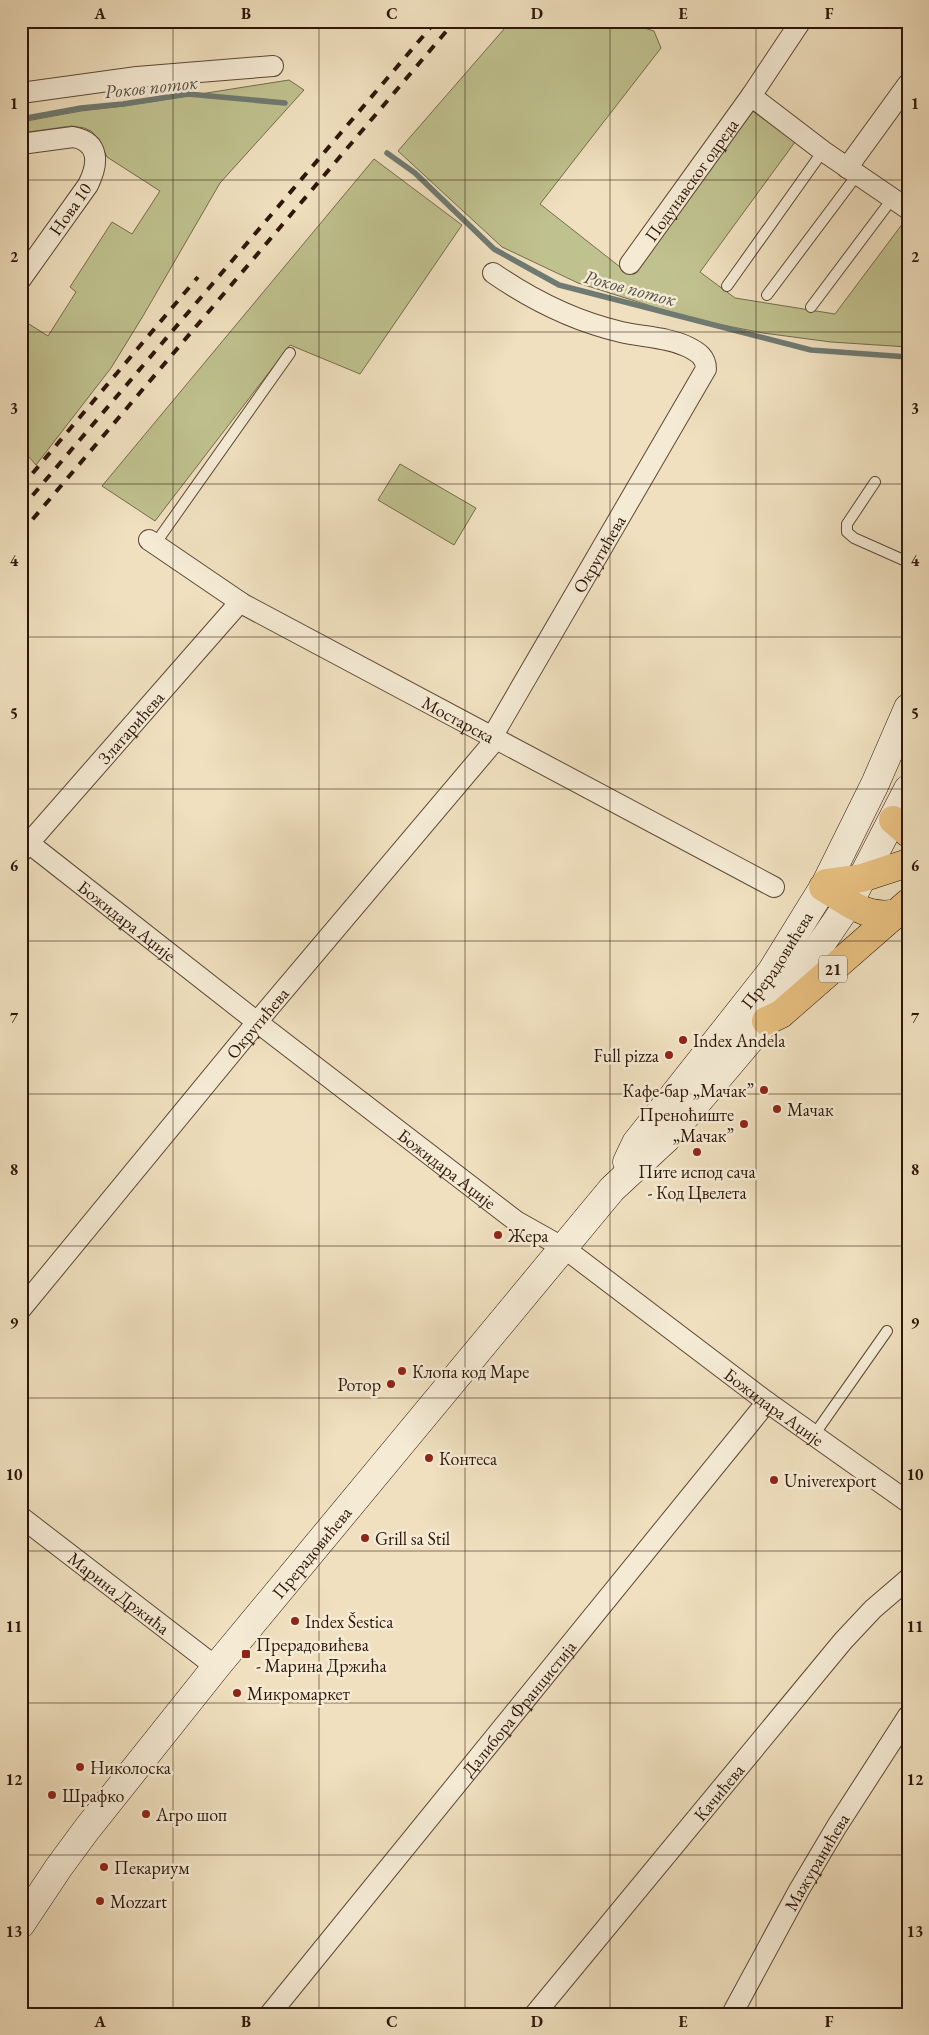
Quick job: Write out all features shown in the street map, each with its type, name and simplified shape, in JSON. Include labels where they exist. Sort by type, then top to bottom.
[{"type":"main road","name":"Прерадовићева","points":[[612,1189],[636,1143],[771,972],[824,885],[875,784],[908,708]]},
{"type":"main road","name":"Прерадовићева","points":[[21,1924],[87,1829],[216,1668],[612,1189],[667,1138],[766,1021],[804,972],[849,903],[862,878],[900,826],[908,789]]},
{"type":"main road","points":[[824,885],[862,878],[908,862]]},
{"type":"main road","points":[[824,885],[849,903],[874,915],[884,916],[903,908]]},
{"type":"main road","name":"21","points":[[766,1021],[781,1014],[903,908]]},
{"type":"street","name":"Подунавског одреда","points":[[630,264],[751,96],[801,21]]},
{"type":"street","points":[[21,93],[137,77],[273,66]]},
{"type":"street","points":[[852,172],[908,84]]},
{"type":"street","points":[[751,96],[823,151],[900,204]]},
{"type":"street","name":"Нова 10","points":[[21,144],[73,137],[80,138],[91,147],[96,160],[95,172],[88,185],[21,279]]},
{"type":"street","name":"Округићева","points":[[21,1309],[494,738],[706,369],[706,362],[702,356],[688,346],[619,331],[553,309],[523,293],[493,273]]},
{"type":"street","name":"Мостарска","points":[[152,542],[240,602],[774,887]]},
{"type":"street","name":"Златарићева","points":[[24,844],[240,602]]},
{"type":"street","name":"Божидара Аџије","points":[[24,844],[516,1221],[564,1248],[767,1402],[908,1502]]},
{"type":"street","name":"Далибора Францистија","points":[[270,2014],[767,1402]]},
{"type":"street","name":"Марина Држића","points":[[21,1517],[216,1668]]},
{"type":"street","name":"Качићева","points":[[535,2014],[843,1641],[873,1609],[908,1579]]},
{"type":"street","name":"Мажуранићева","points":[[732,2014],[827,1842],[908,1716]]},
{"type":"lane","points":[[727,286],[823,151]]},
{"type":"lane","points":[[767,295],[852,172]]},
{"type":"lane","points":[[811,307],[900,204]]},
{"type":"lane","points":[[152,542],[290,353]]},
{"type":"lane","points":[[875,482],[847,524],[847,532],[854,538],[908,562]]},
{"type":"lane","points":[[814,1435],[887,1331]]},
{"type":"green space","points":[[511,21],[567,21],[575,26],[641,27],[654,31],[661,48],[540,204],[629,274],[747,107],[795,142],[700,272],[735,298],[835,314],[906,219],[908,221],[908,347],[831,342],[763,333],[692,319],[578,283],[502,247],[398,151]]},
{"type":"green space","points":[[289,80],[304,90],[220,183],[111,368],[36,465],[21,448],[21,319],[48,336],[76,292],[70,287],[112,222],[132,234],[160,191],[107,157],[99,139],[91,131],[72,126],[21,133],[21,122],[81,111]]},
{"type":"green space","points":[[374,159],[462,225],[360,374],[290,345],[155,521],[102,486]]},
{"type":"green space","points":[[400,464],[476,508],[454,545],[378,500]]},
{"type":"waterway","name":"Роков поток","points":[[21,119],[81,108],[188,94],[285,103]]},
{"type":"waterway","name":"Роков поток","points":[[387,153],[415,173],[494,249],[559,285],[811,350],[908,357]]},
{"type":"railway","points":[[21,509],[436,21]]},
{"type":"railway","points":[[21,533],[455,21]]},
{"type":"railway","points":[[21,487],[198,277]]},
{"type":"place","name":"Index Andela","points":[[683,1040]]},
{"type":"place","name":"Full pizza","points":[[669,1055]]},
{"type":"place","name":"Кафе-бар „Мачак”","points":[[764,1090]]},
{"type":"place","name":"Мачак","points":[[777,1109]]},
{"type":"place","name":"Преноћиште „Мачак”","points":[[744,1124]]},
{"type":"place","name":"Пите испод сача - Код Цвелета","points":[[697,1152]]},
{"type":"place","name":"Жера","points":[[498,1235]]},
{"type":"place","name":"Клопа код Маре","points":[[402,1371]]},
{"type":"place","name":"Ротор","points":[[391,1384]]},
{"type":"place","name":"Контеса","points":[[429,1458]]},
{"type":"place","name":"Univerexport","points":[[774,1480]]},
{"type":"place","name":"Grill sa Stil","points":[[365,1538]]},
{"type":"place","name":"Index Šestica","points":[[295,1621]]},
{"type":"place","name":"Прерадовићева - Марина Држића","points":[[246,1654]]},
{"type":"place","name":"Микромаркет","points":[[237,1693]]},
{"type":"place","name":"Николоска","points":[[80,1767]]},
{"type":"place","name":"Шрафко","points":[[52,1795]]},
{"type":"place","name":"Агро шоп","points":[[146,1814]]},
{"type":"place","name":"Пекариум","points":[[104,1867]]},
{"type":"place","name":"Mozzart","points":[[100,1901]]}]
